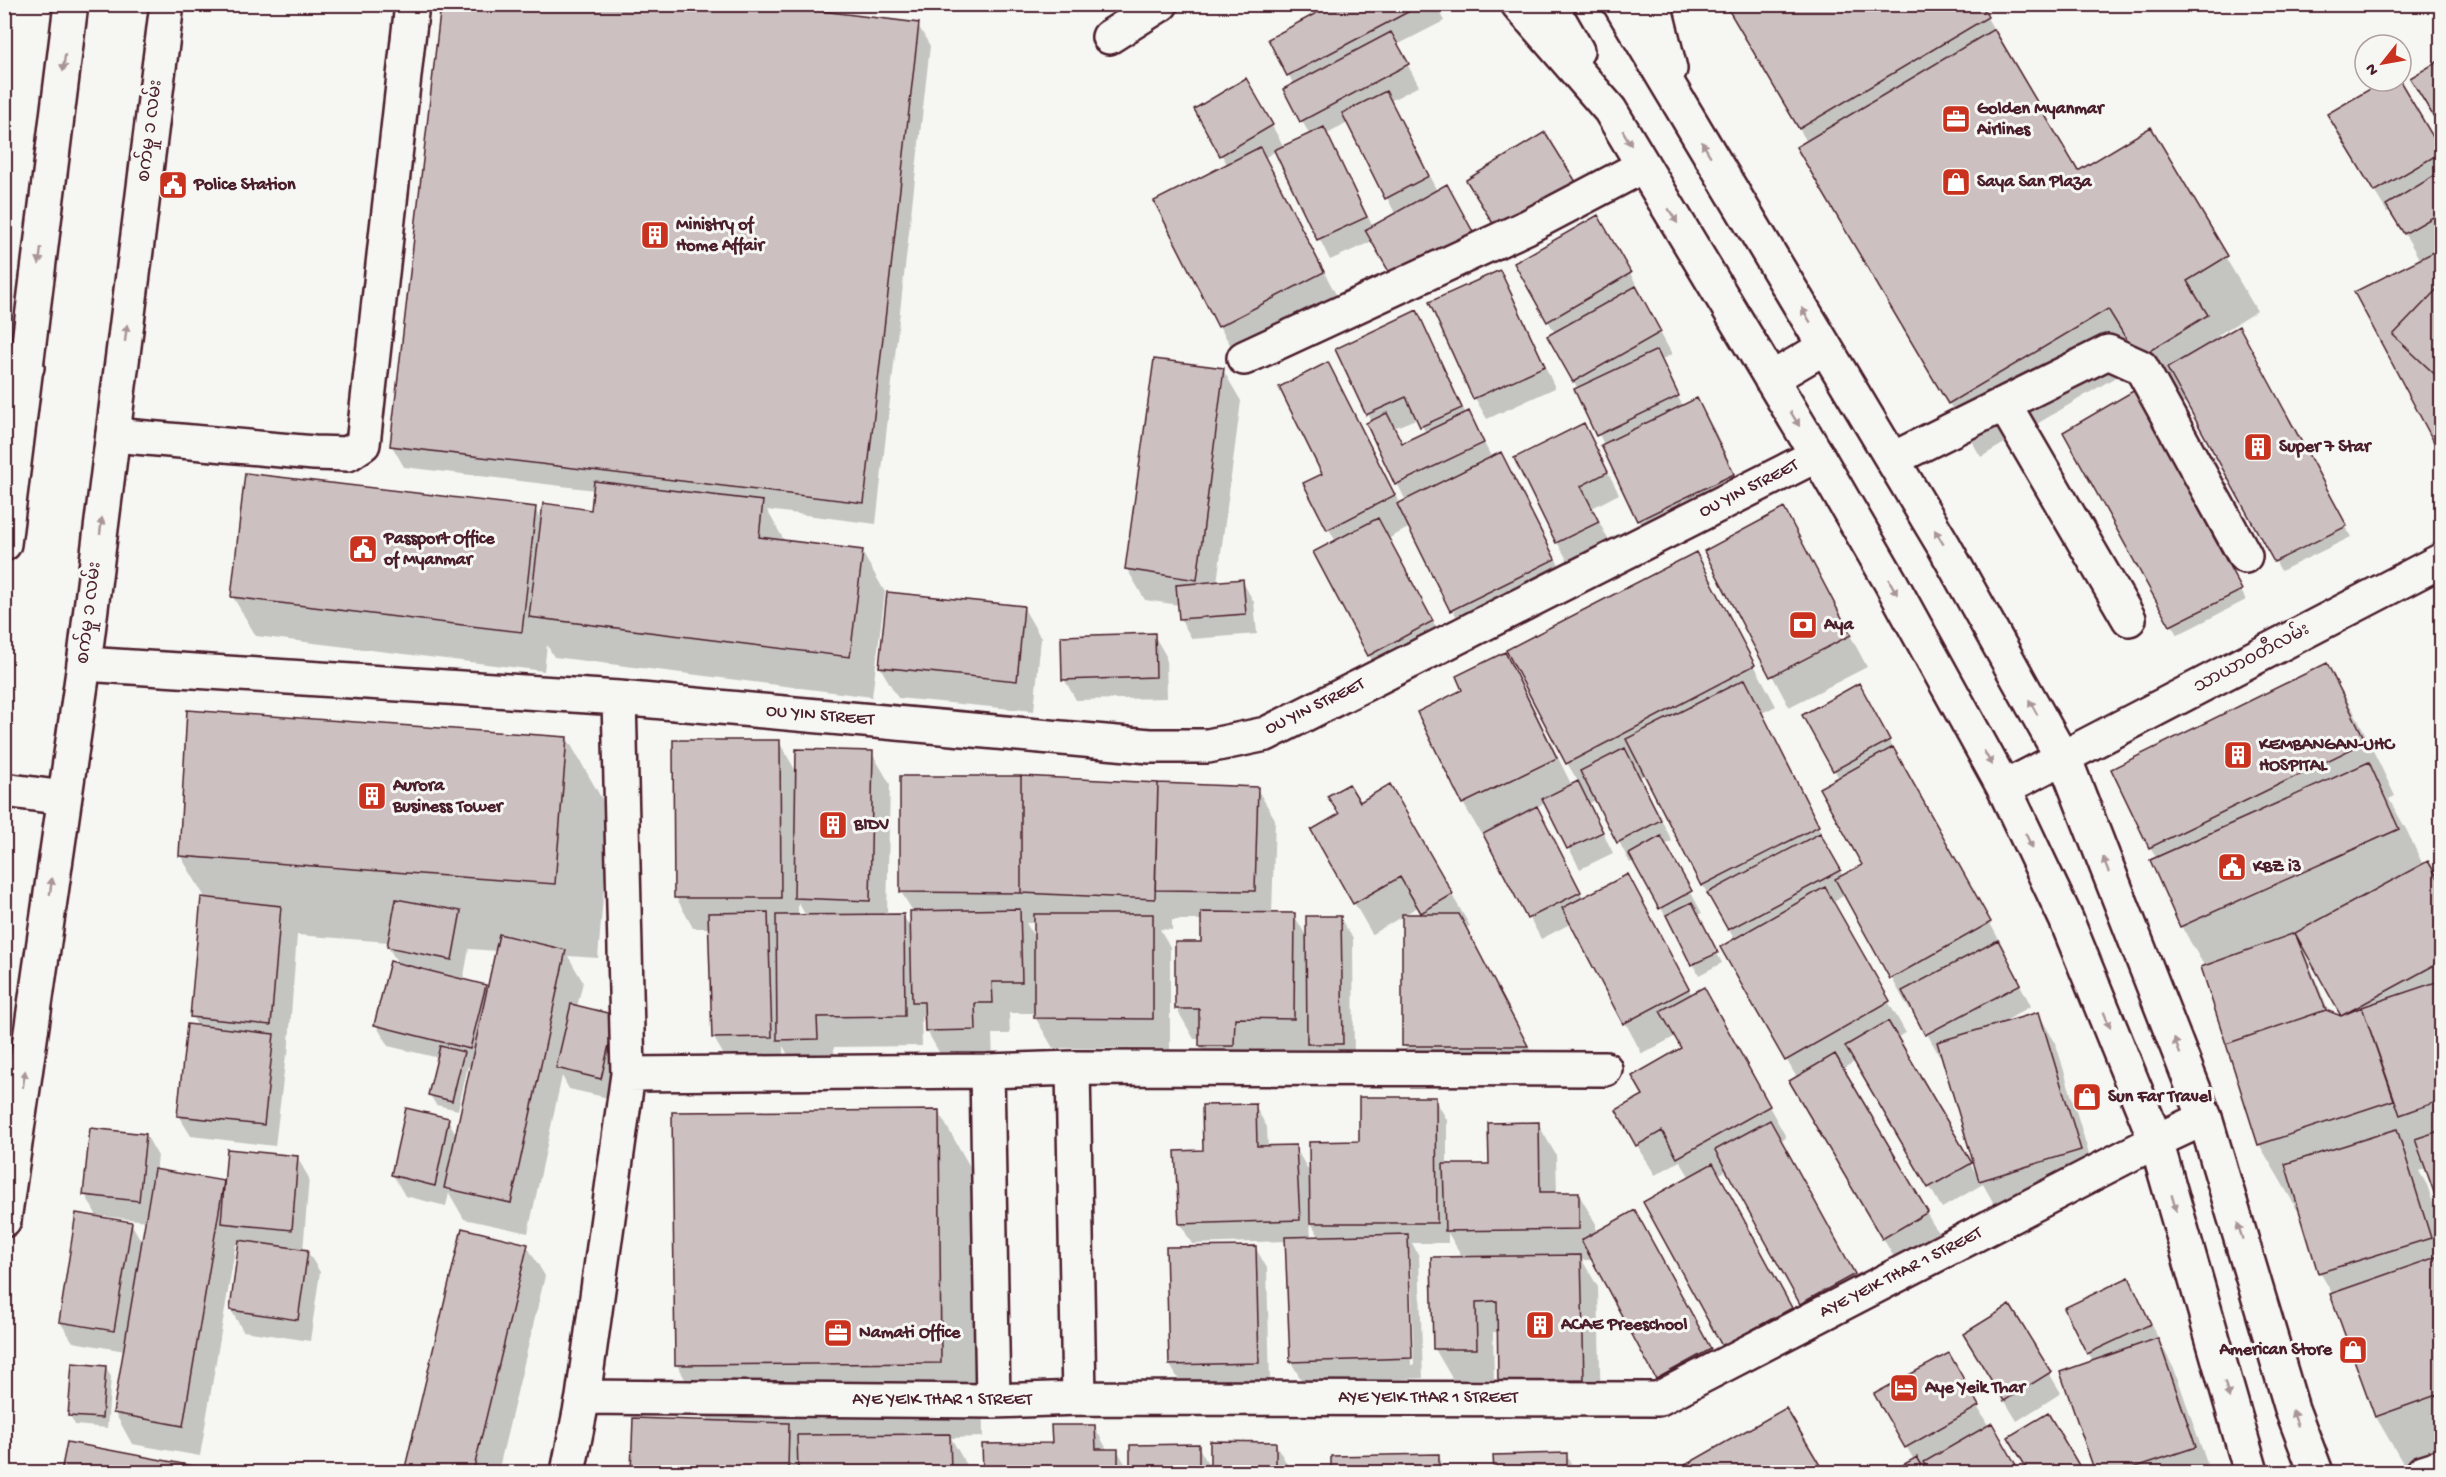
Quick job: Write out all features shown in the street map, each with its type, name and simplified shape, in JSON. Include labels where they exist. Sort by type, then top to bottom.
[{"type":"street","points":[[4,544],[16,365],[71,4]]},
{"type":"street","name":"စက်မှု ၁ လမ်း","points":[[5,1208],[84,664],[167,4]]},
{"type":"street","points":[[113,435],[314,453],[348,454],[363,444],[412,4]]},
{"type":"street","points":[[1109,37],[1161,4]]},
{"type":"street","points":[[1518,4],[1610,110]]},
{"type":"street","points":[[1550,4],[1610,110],[1890,581],[2004,788],[2066,919],[2156,1141],[2245,1470]]},
{"type":"street","points":[[1620,4],[1944,546],[2069,770],[2205,1118],[2292,1409],[2316,1473]]},
{"type":"street","points":[[1654,4],[1678,103]]},
{"type":"street","points":[[1244,358],[1527,227],[1643,166]]},
{"type":"street","points":[[1771,379],[1825,347]]},
{"type":"street","points":[[1893,459],[2108,352],[2141,367],[2245,555]]},
{"type":"street","points":[[2004,404],[2129,619]]},
{"type":"street","name":"OU YIN STREET","points":[[84,664],[619,698],[1150,746],[1208,746],[1266,734],[1817,455]]},
{"type":"street","name":"သာယာဝတီလမ်း","points":[[2004,788],[2442,560]]},
{"type":"street","points":[[568,1473],[583,1397],[628,1074],[619,698]]},
{"type":"street","points":[[4,790],[64,798]]},
{"type":"street","points":[[628,1074],[987,1071],[1073,1068],[1605,1069]]},
{"type":"street","points":[[1073,1068],[1079,1398]]},
{"type":"street","points":[[987,1071],[993,1401]]},
{"type":"street","name":"AYE YEIK THAR 1 STREET","points":[[583,1397],[993,1401],[1079,1398],[1658,1399],[2156,1141],[2205,1118]]},
{"type":"street","points":[[2423,1473],[2442,1466]]},
{"type":"building","name":"Ministry of Home Affair","points":[[441,4],[764,4],[919,23],[864,503],[390,446]]},
{"type":"building","points":[[1333,4],[1423,4],[1287,76],[1268,39]]},
{"type":"building","points":[[1725,4],[1981,4],[1988,17],[1799,129]]},
{"type":"building","points":[[1994,29],[2078,171],[2151,127],[2228,256],[2187,281],[2208,315],[2138,358],[2108,309],[1948,404],[1796,147]]},
{"type":"building","points":[[1391,32],[1409,64],[1300,122],[1283,89]]},
{"type":"building","points":[[2442,59],[2442,130],[2413,83],[2413,76]]},
{"type":"building","points":[[1246,78],[1273,125],[1220,156],[1194,109]]},
{"type":"building","points":[[1386,91],[1429,176],[1385,199],[1342,113]]},
{"type":"building","points":[[2363,93],[2407,93],[2442,152],[2374,192],[2327,114]]},
{"type":"building","points":[[1324,127],[1367,217],[1317,240],[1274,150]]},
{"type":"building","points":[[1545,132],[1576,182],[1497,230],[1466,180]]},
{"type":"building","points":[[1260,147],[1324,272],[1218,327],[1154,201]]},
{"type":"building","points":[[2442,171],[2442,212],[2404,234],[2386,205]]},
{"type":"building","points":[[1447,184],[1473,232],[1392,277],[1365,230]]},
{"type":"building","points":[[1598,215],[1631,273],[1547,322],[1514,263]]},
{"type":"building","points":[[2442,248],[2442,457],[2354,292]]},
{"type":"building","points":[[1500,270],[1545,366],[1473,399],[1429,302]]},
{"type":"building","points":[[2442,285],[2442,381],[2393,335]]},
{"type":"building","points":[[1636,286],[1661,332],[1573,382],[1547,336]]},
{"type":"building","points":[[1417,310],[1462,408],[1420,427],[1406,397],[1366,415],[1335,349]]},
{"type":"building","name":"Super 7 Star","points":[[2239,326],[2347,526],[2274,562],[2167,368]]},
{"type":"building","points":[[1657,350],[1679,396],[1596,436],[1574,389]]},
{"type":"building","points":[[1154,359],[1224,368],[1197,580],[1125,569]]},
{"type":"building","points":[[1328,362],[1395,495],[1327,530],[1303,483],[1322,474],[1279,387]]},
{"type":"building","points":[[2135,390],[2242,590],[2170,626],[2063,432]]},
{"type":"building","points":[[1697,398],[1734,474],[1637,521],[1601,445]]},
{"type":"building","points":[[1469,411],[1484,443],[1395,485],[1366,423],[1387,413],[1402,443]]},
{"type":"building","points":[[1584,423],[1608,472],[1581,486],[1599,522],[1556,543],[1514,458]]},
{"type":"building","points":[[1501,452],[1555,559],[1450,611],[1397,504]]},
{"type":"building","points":[[245,473],[536,507],[522,632],[231,597]]},
{"type":"building","points":[[594,481],[763,501],[759,537],[863,550],[850,657],[529,617],[543,503],[591,510]]},
{"type":"building","points":[[1784,508],[1851,635],[1770,677],[1704,551]]},
{"type":"building","points":[[1378,518],[1433,621],[1368,656],[1313,552]]},
{"type":"building","points":[[1696,552],[1755,665],[1566,764],[1506,650]]},
{"type":"building","points":[[1243,579],[1246,614],[1179,619],[1176,585]]},
{"type":"building","points":[[887,592],[1024,606],[1017,681],[879,667]]},
{"type":"building","points":[[1155,633],[1156,677],[1062,680],[1061,636]]},
{"type":"building","points":[[1505,652],[1557,758],[1462,804],[1417,712],[1462,690],[1456,676]]},
{"type":"building","name":"KEMBANGAN-UHC HOSPITAL","points":[[2327,663],[2366,742],[2149,848],[2111,769]]},
{"type":"building","points":[[1745,679],[1819,826],[1701,886],[1626,739]]},
{"type":"building","points":[[1859,683],[1890,740],[1833,771],[1802,715]]},
{"type":"building","name":"Aurora Business Tower","points":[[187,710],[567,737],[555,884],[179,856]]},
{"type":"building","points":[[673,740],[780,740],[781,898],[674,898]]},
{"type":"building","points":[[1893,747],[1991,922],[1890,979],[1835,879],[1862,865],[1819,788]]},
{"type":"building","points":[[1625,748],[1661,820],[1617,843],[1580,771]]},
{"type":"building","name":"BIDV","points":[[796,749],[873,751],[870,901],[794,898]]},
{"type":"building","points":[[2369,762],[2399,829],[2180,927],[2150,860]]},
{"type":"building","points":[[900,776],[1021,776],[1021,893],[900,892]]},
{"type":"building","points":[[1021,776],[1158,783],[1155,899],[1021,893]]},
{"type":"building","points":[[1578,781],[1603,832],[1567,849],[1542,799]]},
{"type":"building","points":[[1158,783],[1258,787],[1255,891],[1155,890]]},
{"type":"building","points":[[1349,784],[1360,802],[1390,784],[1453,894],[1421,913],[1400,877],[1353,904],[1311,830],[1339,814],[1327,796]]},
{"type":"building","points":[[1537,806],[1581,892],[1527,919],[1483,834]]},
{"type":"building","points":[[1820,833],[1841,870],[1728,930],[1707,893]]},
{"type":"building","points":[[1661,836],[1692,891],[1659,909],[1629,854]]},
{"type":"building","points":[[2428,861],[2442,885],[2442,961],[2341,1016],[2295,933]]},
{"type":"building","points":[[1628,874],[1689,989],[1623,1024],[1562,908]]},
{"type":"building","points":[[1825,887],[1890,1001],[1785,1061],[1720,947]]},
{"type":"building","points":[[201,897],[281,906],[271,1025],[190,1017]]},
{"type":"building","points":[[396,899],[461,911],[452,960],[387,947]]},
{"type":"building","points":[[1692,902],[1718,953],[1691,965],[1666,915]]},
{"type":"building","points":[[1020,909],[1022,982],[992,982],[993,1003],[975,1003],[976,1030],[925,1031],[924,1002],[912,1002],[910,911]]},
{"type":"building","points":[[768,912],[772,1037],[712,1038],[708,913]]},
{"type":"building","points":[[1201,912],[1295,913],[1294,1019],[1235,1018],[1234,1046],[1199,1046],[1199,1009],[1175,1009],[1175,942],[1201,942]]},
{"type":"building","points":[[904,914],[905,1016],[817,1017],[818,1039],[777,1040],[776,915]]},
{"type":"building","points":[[1034,914],[1153,914],[1153,1019],[1034,1018]]},
{"type":"building","points":[[1402,914],[1459,914],[1528,1046],[1402,1046]]},
{"type":"building","points":[[1306,916],[1341,916],[1343,1044],[1307,1044]]},
{"type":"building","points":[[2295,933],[2326,1010],[2226,1044],[2201,967]]},
{"type":"building","points":[[499,934],[566,950],[511,1203],[444,1188]]},
{"type":"building","points":[[1998,940],[2021,984],[1925,1035],[1902,991]]},
{"type":"building","points":[[390,961],[486,985],[470,1049],[374,1025]]},
{"type":"building","points":[[2442,980],[2442,1100],[2400,1115],[2362,1007]]},
{"type":"building","points":[[1704,987],[1770,1106],[1677,1158],[1662,1131],[1636,1146],[1616,1110],[1643,1095],[1632,1076],[1681,1048],[1660,1011]]},
{"type":"building","points":[[571,1004],[616,1015],[601,1079],[556,1068]]},
{"type":"building","points":[[2362,1007],[2394,1100],[2258,1145],[2226,1044],[2326,1010],[2341,1016]]},
{"type":"building","points":[[2039,1012],[2081,1150],[1979,1181],[1937,1042]]},
{"type":"building","points":[[1888,1021],[1972,1163],[1928,1188],[1845,1046]]},
{"type":"building","points":[[187,1024],[274,1034],[264,1125],[177,1116]]},
{"type":"building","points":[[440,1046],[464,1052],[452,1101],[428,1095]]},
{"type":"building","points":[[1835,1054],[1928,1212],[1882,1239],[1789,1081]]},
{"type":"building","points":[[1359,1097],[1436,1097],[1437,1223],[1310,1223],[1309,1142],[1359,1141]]},
{"type":"building","points":[[1256,1104],[1257,1146],[1296,1145],[1300,1220],[1179,1224],[1175,1151],[1203,1150],[1202,1105]]},
{"type":"building","points":[[406,1108],[449,1118],[435,1186],[391,1175]]},
{"type":"building","points":[[939,1110],[941,1363],[675,1365],[672,1112]]},
{"type":"building","points":[[1770,1120],[1855,1274],[1800,1304],[1715,1150]]},
{"type":"building","points":[[1539,1122],[1540,1192],[1579,1192],[1579,1229],[1445,1231],[1443,1164],[1489,1164],[1488,1123]]},
{"type":"building","points":[[90,1128],[146,1134],[139,1201],[83,1195]]},
{"type":"building","points":[[2397,1129],[2431,1238],[2318,1273],[2285,1164]]},
{"type":"building","points":[[2442,1130],[2442,1215],[2415,1139]]},
{"type":"building","points":[[227,1149],[298,1156],[292,1230],[221,1223]]},
{"type":"building","points":[[1713,1163],[1792,1308],[1722,1346],[1643,1202]]},
{"type":"building","points":[[154,1169],[224,1181],[183,1426],[113,1413]]},
{"type":"building","points":[[1635,1210],[1711,1349],[1656,1379],[1581,1240]]},
{"type":"building","points":[[76,1213],[132,1222],[114,1331],[59,1322]]},
{"type":"building","points":[[462,1228],[528,1244],[473,1472],[404,1472]]},
{"type":"building","points":[[1408,1234],[1412,1358],[1290,1362],[1285,1237]]},
{"type":"building","points":[[239,1240],[308,1250],[298,1320],[230,1310]]},
{"type":"building","points":[[1256,1246],[1259,1363],[1169,1365],[1166,1247]]},
{"type":"building","name":"ACAE Preeschool","points":[[1581,1255],[1584,1380],[1498,1382],[1497,1301],[1476,1302],[1477,1349],[1433,1349],[1431,1257]]},
{"type":"building","points":[[2442,1255],[2442,1393],[2375,1417],[2330,1294]]},
{"type":"building","points":[[2129,1277],[2151,1324],[2087,1354],[2064,1308]]},
{"type":"building","points":[[2010,1305],[2051,1372],[2004,1401],[1963,1334]]},
{"type":"building","points":[[2158,1338],[2196,1447],[2121,1472],[2095,1472],[2060,1372]]},
{"type":"building","points":[[1949,1353],[1979,1406],[1905,1448],[1874,1394]]},
{"type":"building","points":[[72,1363],[106,1366],[102,1418],[68,1416]]},
{"type":"building","points":[[1786,1408],[1824,1472],[1673,1472]]},
{"type":"building","points":[[2048,1413],[2083,1472],[2029,1472],[2008,1437]]},
{"type":"building","points":[[633,1418],[789,1423],[788,1472],[631,1472]]},
{"type":"building","points":[[1992,1423],[2020,1472],[1930,1472],[1924,1462]]},
{"type":"building","points":[[1051,1425],[1095,1425],[1096,1449],[1118,1449],[1118,1472],[983,1472],[982,1444],[1052,1443]]},
{"type":"building","points":[[950,1434],[951,1472],[798,1472],[797,1435]]},
{"type":"building","points":[[1210,1441],[1276,1442],[1276,1472],[1210,1472]]},
{"type":"building","points":[[67,1442],[225,1472],[61,1472]]},
{"type":"building","points":[[1199,1444],[1199,1472],[1130,1472],[1130,1445]]},
{"type":"building","points":[[1567,1453],[1567,1472],[1494,1472],[1493,1455]]},
{"type":"building","points":[[1439,1454],[1439,1472],[1331,1472],[1331,1456]]},
{"type":"building","points":[[1917,1457],[1926,1472],[1890,1472]]},
{"type":"place","name":"Golden Myanmar Airlines","points":[[1956,119]]},
{"type":"place","name":"Saya San Plaza","points":[[1956,182]]},
{"type":"place","name":"Police Station","points":[[173,185]]},
{"type":"place","name":"Ministry of Home Affair","points":[[655,235]]},
{"type":"place","name":"Super 7 Star","points":[[2258,447]]},
{"type":"place","name":"Passport Office of Myanmar","points":[[363,549]]},
{"type":"place","name":"Aya","points":[[1803,625]]},
{"type":"place","name":"KEMBANGAN-UHC HOSPITAL","points":[[2238,755]]},
{"type":"place","name":"Aurora Business Tower","points":[[372,796]]},
{"type":"place","name":"BIDV","points":[[833,825]]},
{"type":"place","name":"KBZ i3","points":[[2232,867]]},
{"type":"place","name":"Sun Far Travel","points":[[2087,1097]]},
{"type":"place","name":"ACAE Preeschool","points":[[1540,1325]]},
{"type":"place","name":"Namati Office","points":[[838,1333]]},
{"type":"place","name":"American Store","points":[[2353,1350]]},
{"type":"place","name":"Aye Yeik Thar","points":[[1904,1388]]}]
